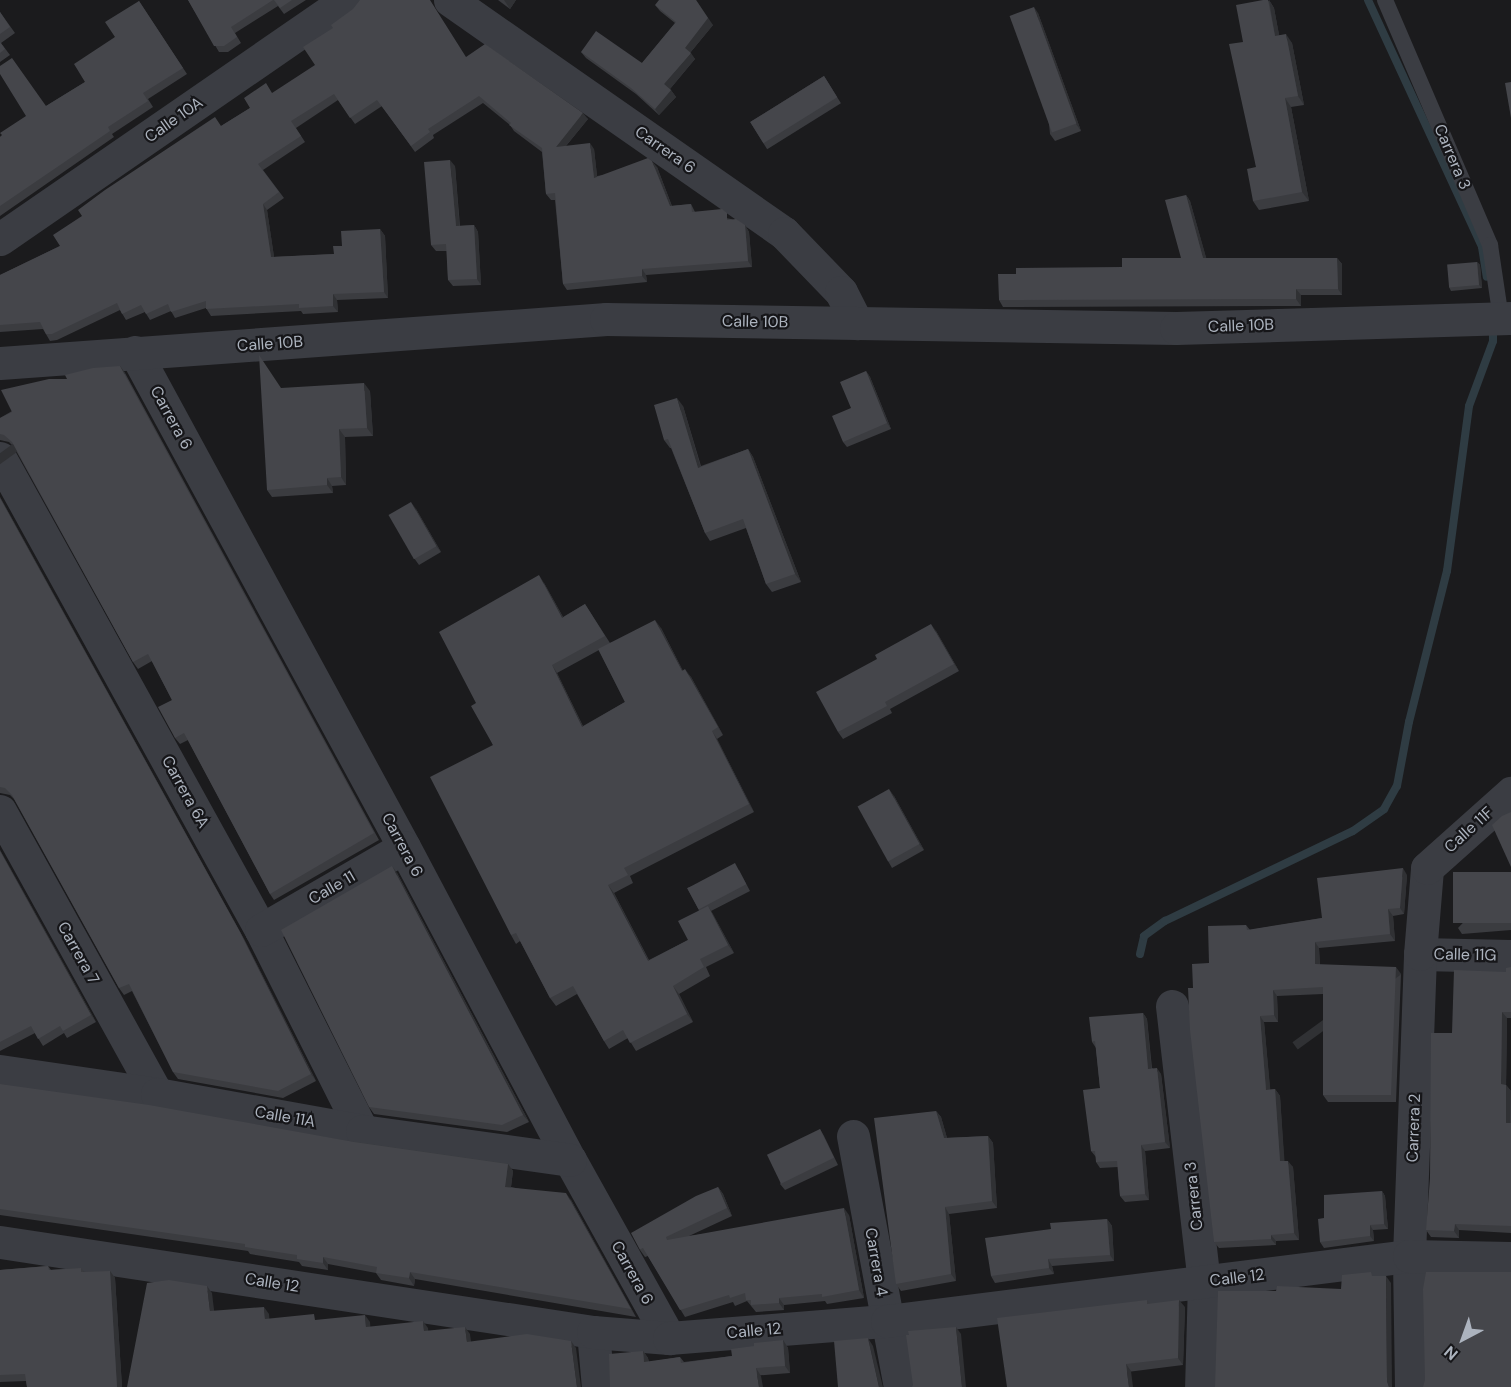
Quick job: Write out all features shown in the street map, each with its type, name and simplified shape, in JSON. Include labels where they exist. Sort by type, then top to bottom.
[{"type":"street","name":"Calle 10A","points":[[0,239],[347,0]]},
{"type":"street","name":"Carrera 6","points":[[450,0],[784,233],[841,292],[857,323]]},
{"type":"street","name":"Calle 10B","points":[[0,363],[606,319],[1176,328],[1506,318]]},
{"type":"street","name":"Carrera 6","points":[[135,352],[404,847],[570,1160],[669,1338]]},
{"type":"street","name":"Carrera 6A","points":[[0,458],[261,930],[362,1131]]},
{"type":"street","name":"Calle 11F","points":[[1427,868],[1511,792]]},
{"type":"street","name":"Carrera 7","points":[[0,812],[157,1094]]},
{"type":"street","name":"Calle 11","points":[[261,930],[404,847]]},
{"type":"street","name":"Carrera 2","points":[[1411,1387],[1409,1256],[1420,954],[1427,868]]},
{"type":"street","name":"Calle 11G","points":[[1420,954],[1511,956]]},
{"type":"street","name":"Carrera 3","points":[[1173,1006],[1204,1282],[1200,1387]]},
{"type":"street","name":"Calle 11A","points":[[0,1071],[157,1094],[362,1131],[570,1160]]},
{"type":"street","name":"Carrera 4","points":[[853,1136],[900,1387]]},
{"type":"street","name":"Calle 12","points":[[0,1242],[593,1332],[669,1338],[886,1321],[1409,1256],[1511,1258]]},
{"type":"street","points":[[593,1332],[598,1387]]},
{"type":"lane","name":"Carrera 3","points":[[1385,0],[1490,244],[1506,318]]},
{"type":"building","points":[[188,0],[273,0],[231,27],[237,37],[224,46],[214,46]]},
{"type":"building","points":[[274,0],[292,0],[280,8]]},
{"type":"building","points":[[360,0],[430,0],[466,57],[485,44],[583,113],[556,147],[590,143],[594,178],[648,158],[652,161],[670,206],[691,204],[692,212],[722,209],[727,213],[727,220],[736,219],[745,225],[748,261],[642,269],[642,276],[563,284],[555,193],[546,194],[542,148],[509,125],[511,123],[479,96],[428,129],[430,132],[411,146],[377,100],[350,118],[334,94],[291,121],[301,136],[258,164],[279,192],[263,204],[271,257],[334,254],[333,246],[342,246],[341,231],[380,229],[384,292],[333,294],[333,306],[299,308],[299,304],[206,309],[206,301],[171,312],[168,304],[146,314],[141,305],[122,314],[117,303],[52,334],[46,334],[40,322],[0,325],[0,275],[60,246],[53,235],[82,216],[78,210],[105,190],[215,117],[221,126],[250,108],[244,98],[266,83],[272,93],[315,65],[303,47],[333,28],[331,25],[353,9]]},
{"type":"building","points":[[659,0],[696,0],[708,18],[685,48],[691,53],[664,84],[671,90],[655,109],[631,88],[581,52],[596,31],[642,63],[676,22],[655,5]]},
{"type":"building","points":[[1268,0],[1275,36],[1286,34],[1298,96],[1285,98],[1302,192],[1253,201],[1247,169],[1256,167],[1229,44],[1243,42],[1236,5]]},
{"type":"building","points":[[139,1],[183,68],[143,93],[148,101],[108,127],[110,131],[0,206],[0,137],[2,135],[0,133],[26,116],[0,74],[0,66],[12,58],[46,106],[85,82],[74,64],[115,37],[105,22]]},
{"type":"building","points":[[1034,7],[1076,124],[1052,132],[1010,16]]},
{"type":"building","points":[[0,12],[10,27],[0,34]]},
{"type":"building","points":[[0,42],[5,49],[0,53]]},
{"type":"building","points":[[824,76],[837,97],[763,143],[750,122]]},
{"type":"building","points":[[1511,82],[1511,118],[1505,83]]},
{"type":"building","points":[[450,160],[456,226],[474,225],[477,279],[448,280],[446,244],[431,245],[424,162]]},
{"type":"building","points":[[1186,195],[1203,258],[1337,258],[1338,289],[1296,289],[1296,299],[999,300],[998,274],[1016,274],[1016,268],[1122,267],[1122,258],[1181,258],[1165,200]]},
{"type":"building","points":[[1477,262],[1479,285],[1449,288],[1447,265]]},
{"type":"building","points":[[259,355],[281,388],[364,383],[367,428],[339,429],[341,477],[327,478],[327,485],[267,490]]},
{"type":"building","points":[[120,366],[374,833],[270,894],[184,733],[175,738],[158,707],[172,700],[148,654],[133,662],[12,442],[0,434],[0,418],[12,412],[1,390],[49,379],[67,379],[65,375],[93,368]]},
{"type":"building","points":[[866,371],[887,423],[843,442],[832,416],[851,408],[840,382]]},
{"type":"building","points":[[677,398],[698,468],[748,449],[795,574],[766,584],[743,519],[705,533],[668,439],[664,440],[654,405]]},
{"type":"building","points":[[0,498],[240,932],[311,1074],[278,1091],[173,1072],[129,984],[119,988],[12,795],[5,788],[0,787]]},
{"type":"building","points":[[411,502],[436,546],[414,559],[388,515]]},
{"type":"building","points":[[539,575],[562,618],[585,604],[605,636],[552,665],[582,727],[625,702],[598,649],[655,620],[682,671],[685,669],[718,727],[712,731],[749,804],[624,868],[628,875],[608,885],[648,961],[688,940],[678,921],[708,906],[728,945],[700,959],[704,967],[673,986],[687,1014],[630,1043],[623,1030],[604,1041],[573,986],[550,998],[516,933],[511,935],[430,777],[493,745],[471,706],[476,703],[439,632]]},
{"type":"building","points":[[931,624],[954,664],[885,702],[887,706],[838,732],[816,692],[877,659],[875,655]]},
{"type":"building","points":[[889,789],[920,844],[888,862],[858,806]]},
{"type":"building","points":[[1511,812],[1511,867],[1492,825]]},
{"type":"building","points":[[0,851],[91,1015],[63,1031],[60,1026],[38,1039],[31,1026],[0,1042]]},
{"type":"building","points":[[735,863],[746,884],[699,910],[687,888]]},
{"type":"building","points":[[392,866],[523,1115],[502,1125],[369,1107],[281,930]]},
{"type":"building","points":[[1403,868],[1400,908],[1388,909],[1390,934],[1315,942],[1315,964],[1396,967],[1391,1095],[1323,1095],[1323,987],[1273,990],[1274,1015],[1260,1016],[1266,1090],[1275,1089],[1280,1161],[1288,1161],[1294,1233],[1271,1235],[1271,1239],[1214,1242],[1190,1030],[1188,988],[1193,988],[1192,964],[1209,963],[1208,926],[1246,925],[1247,930],[1322,918],[1317,878]]},
{"type":"building","points":[[1453,872],[1511,872],[1511,923],[1453,923]]},
{"type":"building","points":[[1511,967],[1511,1012],[1502,1012],[1501,1084],[1506,1085],[1506,1123],[1511,1123],[1511,1226],[1455,1224],[1454,1231],[1426,1230],[1430,1178],[1431,1033],[1452,1033],[1454,970],[1506,972],[1506,968]]},
{"type":"building","points":[[1143,1013],[1148,1069],[1157,1068],[1165,1142],[1141,1145],[1145,1194],[1120,1196],[1117,1161],[1096,1162],[1095,1151],[1091,1151],[1083,1090],[1100,1088],[1095,1041],[1092,1042],[1089,1017]]},
{"type":"building","points":[[0,1084],[149,1105],[354,1142],[508,1164],[505,1187],[566,1193],[631,1309],[410,1272],[409,1278],[376,1273],[377,1267],[323,1257],[323,1263],[297,1259],[297,1255],[245,1247],[245,1244],[0,1209]]},
{"type":"building","points":[[936,1111],[944,1138],[988,1136],[992,1201],[945,1207],[951,1274],[896,1284],[874,1118]]},
{"type":"building","points":[[820,1129],[834,1158],[781,1184],[767,1155]]},
{"type":"building","points":[[718,1187],[727,1208],[666,1237],[667,1240],[844,1208],[859,1290],[822,1297],[822,1294],[779,1298],[779,1303],[751,1305],[751,1300],[746,1300],[745,1293],[730,1298],[729,1295],[680,1310],[643,1248],[640,1250],[631,1233],[696,1196]]},
{"type":"building","points":[[1382,1191],[1384,1224],[1370,1225],[1370,1236],[1320,1242],[1318,1219],[1324,1218],[1324,1195]]},
{"type":"building","points":[[1107,1219],[1110,1255],[1048,1259],[1049,1268],[991,1276],[985,1238],[1051,1229],[1050,1223]]},
{"type":"building","points":[[48,1266],[49,1270],[81,1268],[81,1272],[110,1271],[117,1387],[27,1387],[25,1374],[0,1375],[0,1270]]},
{"type":"building","points":[[1371,1272],[1372,1276],[1386,1276],[1387,1381],[1389,1387],[1215,1387],[1218,1291],[1276,1291],[1277,1286],[1341,1289],[1342,1275]]},
{"type":"building","points":[[1426,1272],[1511,1272],[1511,1387],[1423,1387],[1425,1380],[1423,1289]]},
{"type":"building","points":[[169,1280],[207,1286],[210,1311],[264,1307],[265,1319],[314,1314],[315,1320],[365,1315],[366,1327],[423,1321],[424,1331],[465,1327],[467,1342],[527,1334],[571,1341],[577,1387],[127,1387],[147,1283]]},
{"type":"building","points":[[1147,1300],[1147,1304],[1179,1300],[1178,1358],[1126,1364],[1129,1387],[1007,1387],[997,1318]]},
{"type":"building","points":[[956,1327],[962,1387],[912,1387],[906,1335],[909,1335],[908,1331]]},
{"type":"building","points":[[868,1338],[879,1387],[838,1387],[834,1341]]},
{"type":"building","points":[[783,1340],[785,1366],[756,1368],[759,1387],[610,1387],[609,1354],[643,1351],[644,1362],[680,1357],[681,1363],[732,1356],[731,1349],[754,1346],[754,1343]]},
{"type":"waterway","points":[[1368,0],[1482,247],[1487,277]]},
{"type":"waterway","points":[[1140,954],[1144,936],[1165,921],[1353,831],[1384,809],[1397,786],[1409,722],[1447,571],[1469,406],[1493,341],[1493,325]]}]
